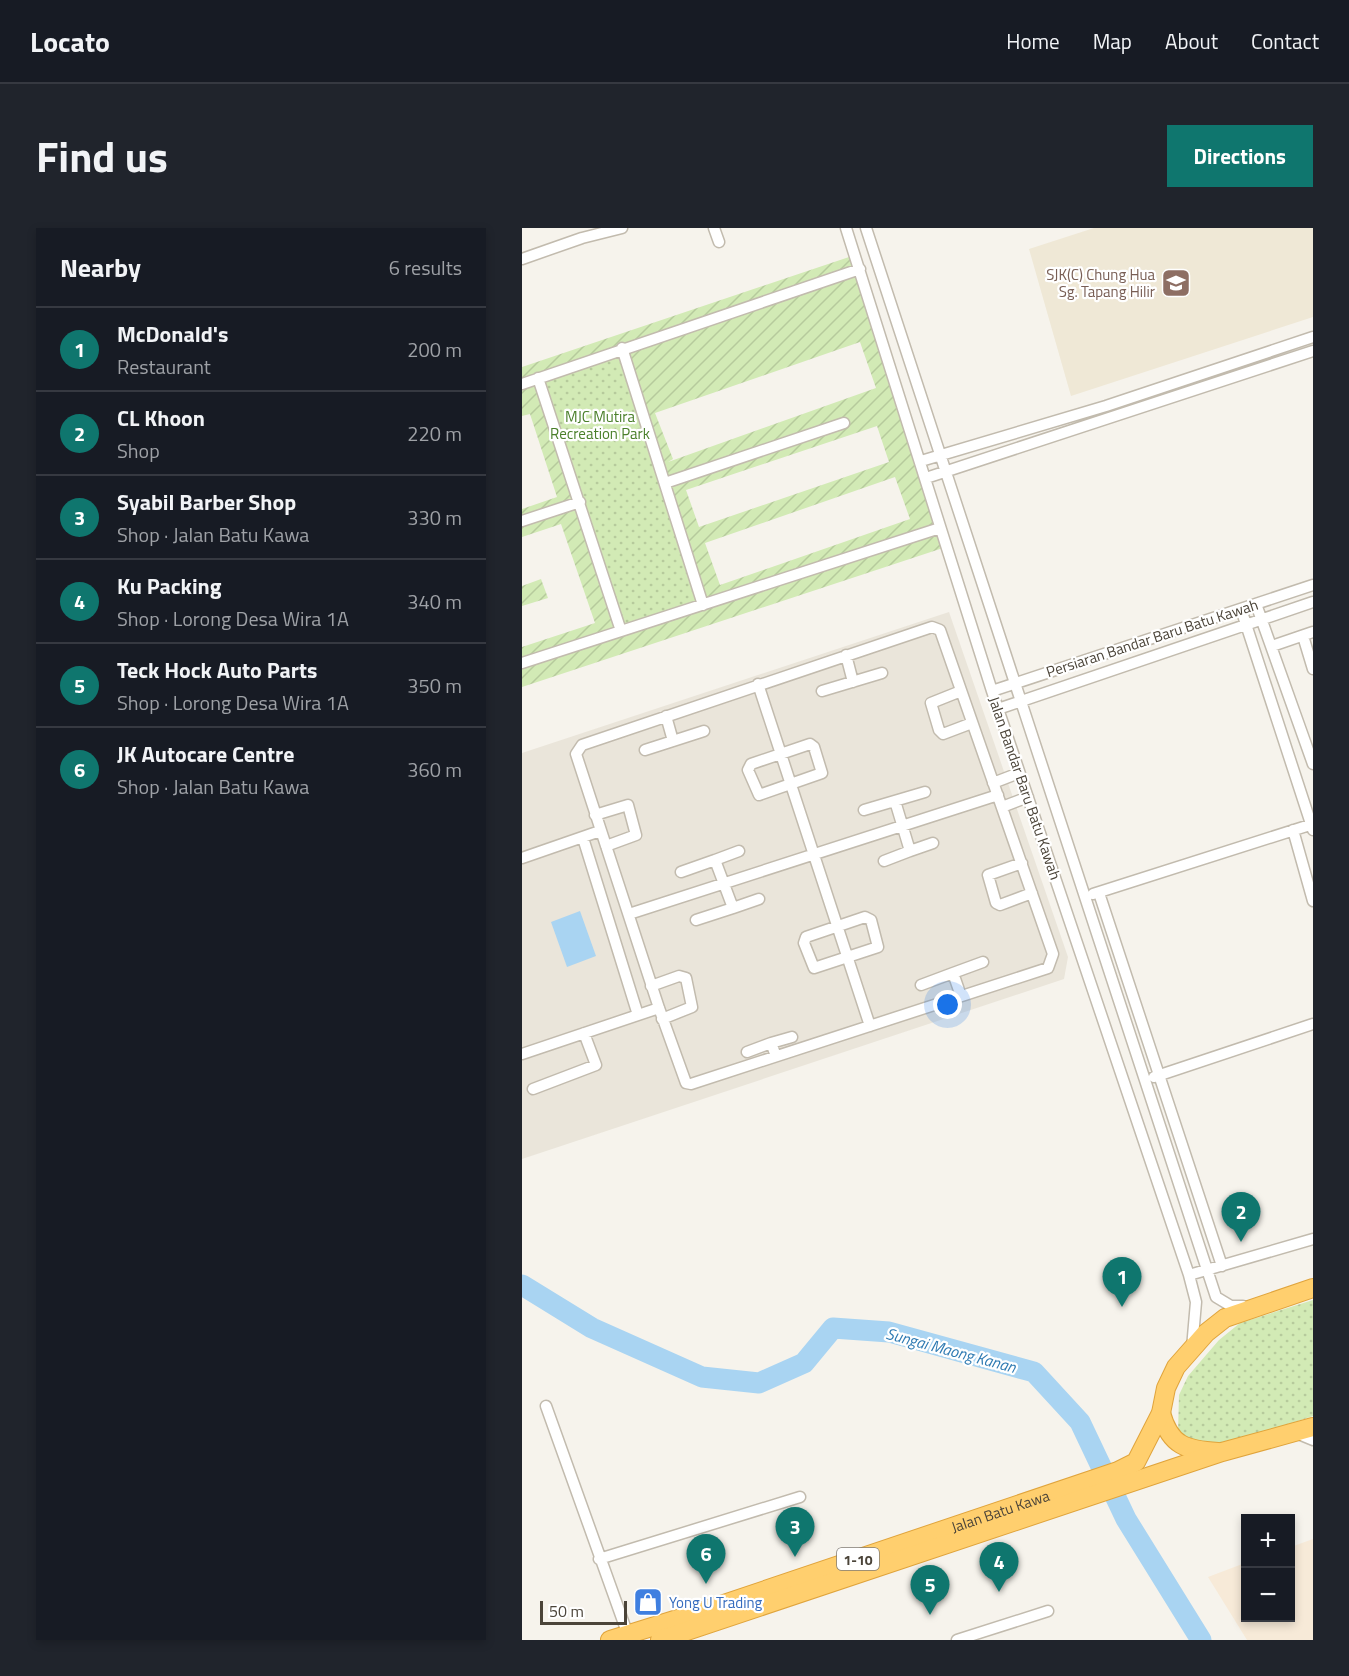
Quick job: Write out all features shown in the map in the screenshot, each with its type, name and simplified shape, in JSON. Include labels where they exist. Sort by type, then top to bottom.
[{"type":"highway","name":"Jalan Batu Kawa","points":[[1122,1478],[1136,1462],[1161,1413],[1166,1388],[1176,1367],[1192,1348],[1225,1318],[1313,1288]]},
{"type":"highway","points":[[1161,1413],[1166,1429],[1174,1441],[1188,1448],[1222,1452]]},
{"type":"highway","name":"Jalan Batu Kawa","points":[[610,1640],[1122,1478],[1304,1430]]},
{"type":"highway","name":"Jalan Batu Kawa","points":[[667,1639],[1091,1488]]},
{"type":"street","points":[[522,259],[580,233],[622,228]]},
{"type":"street","points":[[714,228],[719,242]]},
{"type":"street","points":[[847,230],[859,228]]},
{"type":"street","name":"Jalan Bandar Baru Batu Kawah","points":[[866,228],[939,455],[1087,896],[1216,1297],[1231,1306],[1258,1305]]},
{"type":"street","name":"Jalan Bandar Baru Batu Kawah","points":[[847,230],[992,691],[1189,1275],[1196,1302],[1192,1348]]},
{"type":"street","points":[[522,384],[622,348],[860,269]]},
{"type":"street","points":[[921,461],[1106,406],[1313,337]]},
{"type":"street","points":[[622,348],[703,605]]},
{"type":"street","points":[[926,478],[1313,351]]},
{"type":"street","points":[[538,378],[621,631]]},
{"type":"street","points":[[665,483],[844,423]]},
{"type":"street","points":[[522,521],[580,502]]},
{"type":"street","points":[[522,663],[940,528]]},
{"type":"street","name":"Persiaran Bandar Baru Batu Kawah","points":[[992,691],[1313,585]]},
{"type":"street","name":"Persiaran Bandar Baru Batu Kawah","points":[[998,709],[1313,602]]},
{"type":"street","points":[[1256,604],[1313,764]]},
{"type":"street","points":[[1087,896],[1293,830],[1312,826],[1241,609]]},
{"type":"street","points":[[936,628],[940,630],[1053,954],[1048,968],[691,1084],[686,1083],[660,1013],[576,754],[582,745],[758,684],[936,628]]},
{"type":"street","points":[[1272,646],[1308,634],[1313,669]]},
{"type":"street","points":[[846,656],[853,682]]},
{"type":"street","points":[[822,691],[882,673]]},
{"type":"street","points":[[758,684],[870,1026]]},
{"type":"street","points":[[961,691],[931,703],[939,730],[943,734],[972,723]]},
{"type":"street","points":[[666,716],[673,741]]},
{"type":"street","points":[[645,750],[704,731]]},
{"type":"street","points":[[810,744],[822,773],[791,784],[759,795],[748,770],[751,764],[810,744]]},
{"type":"street","points":[[993,783],[1019,773]]},
{"type":"street","points":[[864,810],[925,792]]},
{"type":"street","points":[[629,914],[998,795]]},
{"type":"street","points":[[1002,807],[1028,797]]},
{"type":"street","points":[[895,801],[910,851]]},
{"type":"street","points":[[595,815],[628,806],[636,834],[606,846]]},
{"type":"street","points":[[1293,830],[1313,901]]},
{"type":"street","points":[[522,845],[524,857],[600,831]]},
{"type":"street","points":[[583,838],[639,1015]]},
{"type":"street","points":[[884,861],[933,843]]},
{"type":"street","points":[[681,872],[739,851]]},
{"type":"street","points":[[715,860],[733,908]]},
{"type":"street","points":[[1022,863],[988,875],[996,903],[1000,904],[1032,893]]},
{"type":"street","points":[[1099,893],[1222,1266]]},
{"type":"street","points":[[696,920],[759,899]]},
{"type":"street","points":[[865,917],[871,920],[878,947],[848,958],[814,968],[804,943],[806,937],[865,917]]},
{"type":"street","points":[[921,985],[983,962]]},
{"type":"street","points":[[1090,979],[1111,972]]},
{"type":"street","points":[[953,973],[961,996]]},
{"type":"street","points":[[522,1054],[639,1015],[693,1007],[686,978],[679,976],[651,986]]},
{"type":"street","points":[[1145,1080],[1313,1024]]},
{"type":"street","points":[[533,1089],[596,1065],[584,1033]]},
{"type":"street","points":[[747,1052],[792,1037]]},
{"type":"street","points":[[771,1043],[776,1056]]},
{"type":"street","points":[[1189,1275],[1313,1239]]},
{"type":"street","points":[[546,1406],[628,1635]]},
{"type":"street","points":[[1304,1430],[1313,1440]]},
{"type":"street","points":[[599,1559],[800,1497]]},
{"type":"street","points":[[957,1640],[972,1638],[1048,1611]]},
{"type":"shaded area","name":"SJK(C) Chung Hua Sg. Tapang Hilir","points":[[1094,228],[1313,228],[1313,317],[1071,396],[1029,249]]},
{"type":"shaded area","points":[[949,612],[1068,957],[1064,979],[522,1159],[522,753]]},
{"type":"shaded area","points":[[1313,1539],[1313,1640],[1247,1640],[1208,1577],[1241,1565],[1241,1622],[1295,1622],[1295,1546]]},
{"type":"green space","points":[[855,255],[946,547],[522,687],[522,647],[595,623],[561,524],[522,537],[522,524],[581,505],[621,631],[703,605],[623,353],[540,382],[580,502],[522,521],[522,509],[557,497],[530,414],[522,416],[522,367]],"holes":[[[860,342],[876,388],[668,462],[673,459],[655,413]],[[877,426],[889,462],[699,527],[686,490]],[[895,477],[910,519],[720,585],[705,543]]]},
{"type":"green space","name":"MJC Mutira Recreation Park","points":[[622,348],[703,605],[621,631],[538,378]]},
{"type":"green space","points":[[541,579],[548,598],[522,606],[522,586]]},
{"type":"green space","points":[[1313,1300],[1313,1416],[1231,1443],[1191,1443],[1178,1433],[1179,1395],[1188,1376],[1219,1340],[1240,1323]]},
{"type":"water","points":[[580,911],[596,956],[567,967],[551,922]]},
{"type":"waterway","name":"Sungai Maong Kanan","points":[[522,1285],[592,1328],[702,1377],[759,1383],[804,1363],[833,1328],[889,1332],[1034,1372],[1080,1422],[1126,1519],[1201,1640]]},
{"type":"place","name":"SJK(C) Chung Hua Sg. Tapang Hilir","points":[[1176,283]]},
{"type":"place","name":"CL Khoon","points":[[1241,1242]]},
{"type":"place","name":"McDonald's","points":[[1122,1307]]},
{"type":"place","name":"Syabil Barber Shop","points":[[795,1557]]},
{"type":"place","name":"JK Autocare Centre","points":[[706,1584]]},
{"type":"place","name":"Ku Packing","points":[[999,1592]]},
{"type":"place","name":"Yong U Trading","points":[[648,1602]]},
{"type":"place","name":"Teck Hock Auto Parts","points":[[930,1615]]}]
